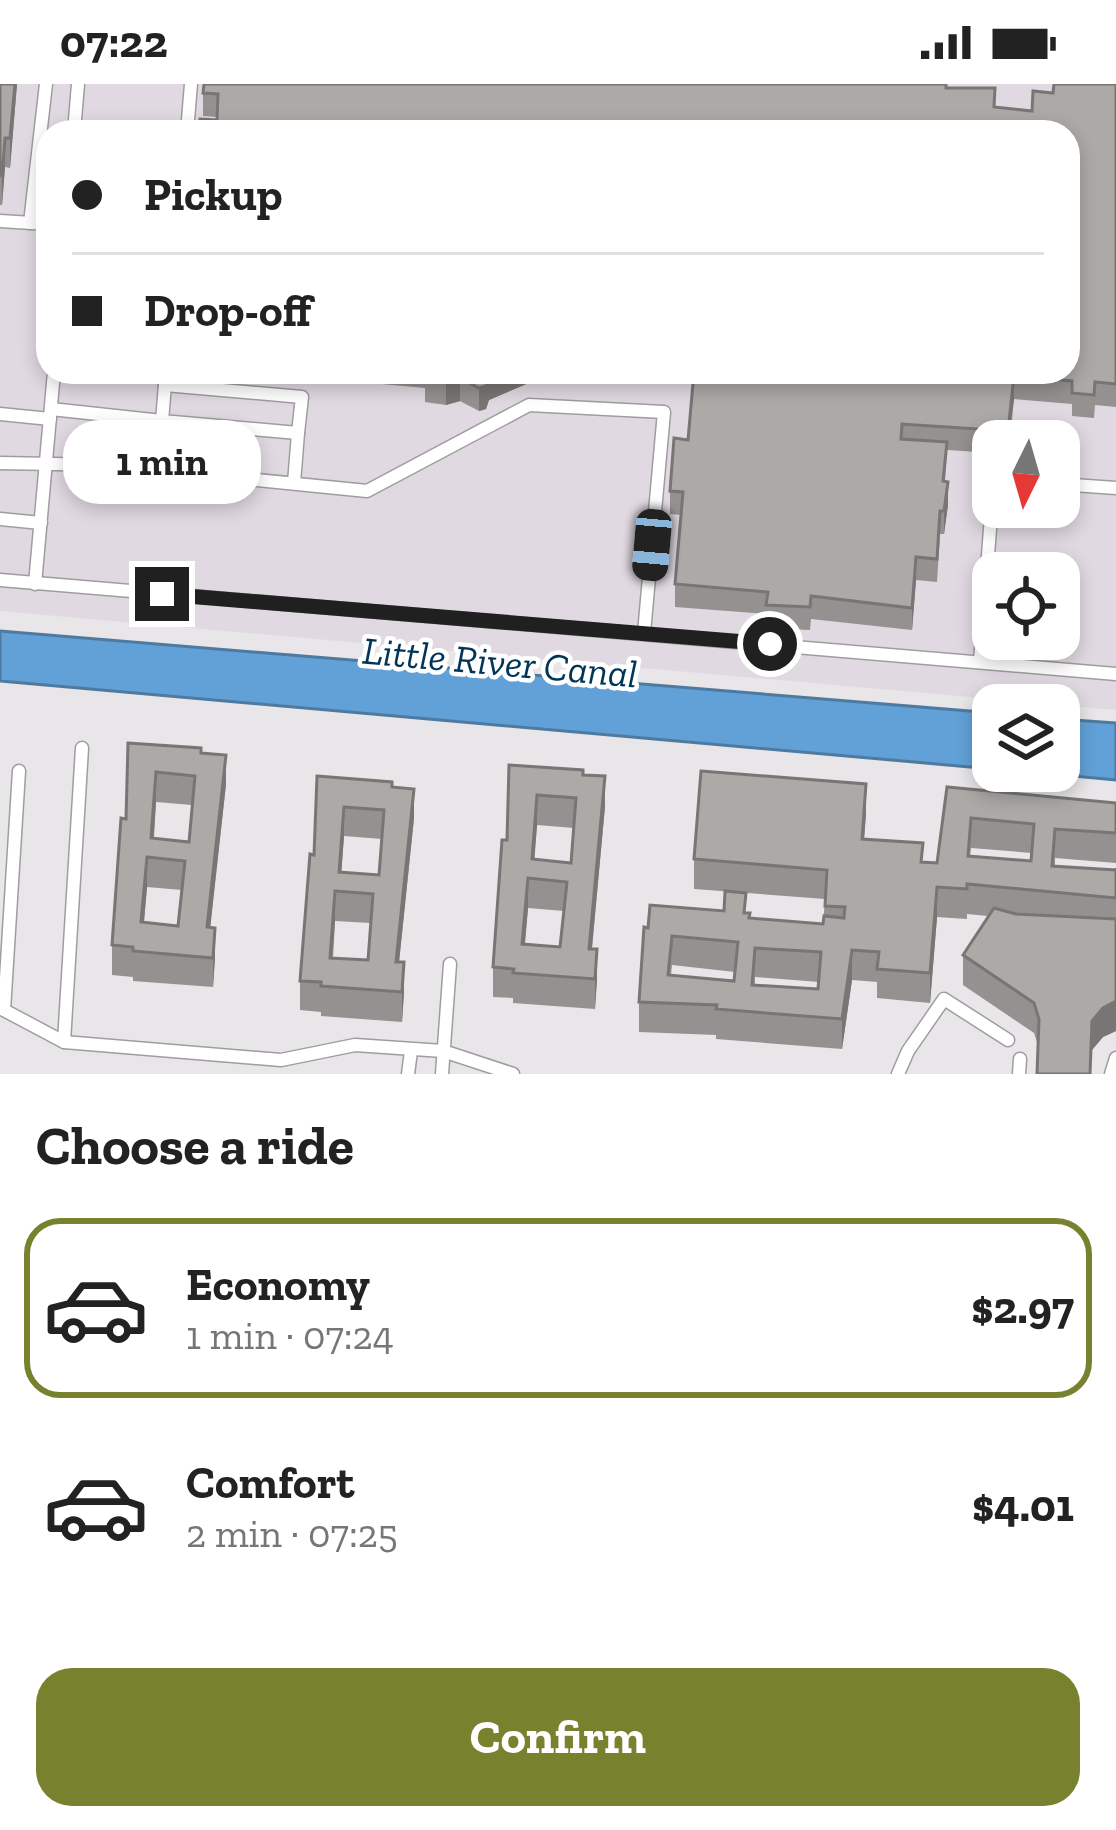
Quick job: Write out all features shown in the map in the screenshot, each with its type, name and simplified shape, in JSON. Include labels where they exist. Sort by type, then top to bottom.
[{"type":"lane","points":[[42,120],[46,84]]},
{"type":"lane","points":[[75,120],[78,84]]},
{"type":"lane","points":[[188,120],[191,84]]},
{"type":"lane","points":[[31,223],[36,177]]},
{"type":"lane","points":[[0,221],[36,223]]},
{"type":"lane","points":[[35,584],[53,384]]},
{"type":"lane","points":[[157,470],[165,384]]},
{"type":"lane","points":[[208,384],[302,397],[294,483]]},
{"type":"lane","points":[[0,463],[157,470],[367,491],[529,405],[664,412],[644,633]]},
{"type":"lane","points":[[0,414],[298,433]]},
{"type":"lane","points":[[1080,485],[1116,488]]},
{"type":"lane","points":[[0,520],[41,523]]},
{"type":"lane","points":[[980,662],[990,528]]},
{"type":"lane","points":[[0,580],[1116,674]]},
{"type":"lane","points":[[64,1042],[82,748]]},
{"type":"lane","points":[[19,771],[2,1009],[64,1042],[281,1060],[355,1045],[443,1052],[513,1074]]},
{"type":"lane","points":[[442,1074],[450,964]]},
{"type":"lane","points":[[898,1074],[944,999],[1008,1040]]},
{"type":"lane","points":[[408,1074],[411,1052]]},
{"type":"lane","points":[[1111,1074],[1116,1058]]},
{"type":"shaded area","points":[[0,84],[1116,84],[1116,710],[1080,707],[1080,684],[972,684],[972,697],[0,611]]},
{"type":"water","points":[[0,631],[972,711],[972,767],[0,681]]},
{"type":"water","points":[[1080,720],[1116,723],[1116,780],[1080,777]]},
{"type":"building","points":[[0,84],[15,84],[2,176],[0,175]]},
{"type":"building","points":[[204,84],[946,84],[946,88],[995,88],[994,107],[1032,111],[1033,91],[1053,93],[1054,84],[1116,84],[1116,384],[1095,382],[1094,395],[1072,393],[1072,384],[1080,384],[1080,120],[217,120],[218,94],[203,93]]},
{"type":"building","points":[[693,384],[1013,384],[1009,420],[972,420],[972,429],[902,424],[901,439],[947,442],[943,481],[948,482],[944,511],[940,511],[937,559],[916,557],[912,608],[811,596],[810,607],[766,605],[768,592],[675,584],[683,492],[670,491],[674,438],[688,440]]},
{"type":"building","points":[[128,743],[201,748],[201,753],[226,755],[207,927],[215,928],[213,958],[112,945],[121,818],[126,819]],"holes":[[[156,772],[195,776],[189,842],[151,838]],[[147,857],[185,861],[178,926],[141,922]]]},
{"type":"building","points":[[509,765],[605,776],[589,949],[597,949],[595,979],[513,973],[514,969],[493,967],[502,840],[507,840]],"holes":[[[537,795],[576,798],[571,863],[532,859]],[[528,878],[567,882],[560,947],[522,944]]]},
{"type":"building","points":[[701,771],[866,784],[862,839],[923,843],[921,862],[937,863],[947,787],[1116,803],[1116,833],[1055,829],[1052,866],[1116,870],[1116,898],[967,884],[967,889],[937,887],[930,973],[877,969],[879,952],[852,950],[842,1019],[639,1002],[650,905],[724,911],[725,891],[746,893],[744,913],[750,913],[749,918],[823,924],[824,916],[844,918],[845,907],[825,906],[827,870],[694,859]],"holes":[[[971,818],[1034,824],[1031,861],[968,856]],[[672,936],[738,942],[734,981],[668,975]],[[755,948],[821,952],[818,989],[752,985]]]},
{"type":"building","points":[[317,776],[392,782],[392,787],[414,789],[396,962],[404,962],[402,992],[300,981],[310,854],[314,855]],"holes":[[[344,807],[384,810],[379,875],[339,872]],[[335,891],[373,894],[368,960],[330,958]]]},
{"type":"building","points":[[994,908],[1016,914],[1116,919],[1116,1001],[1092,1021],[1090,1074],[1037,1074],[1039,1019],[1034,1003],[963,955]]},
{"type":"route","points":[[162,594],[770,644]]},
{"type":"water label","name":"Little River Canal","points":[[500,662]]}]
